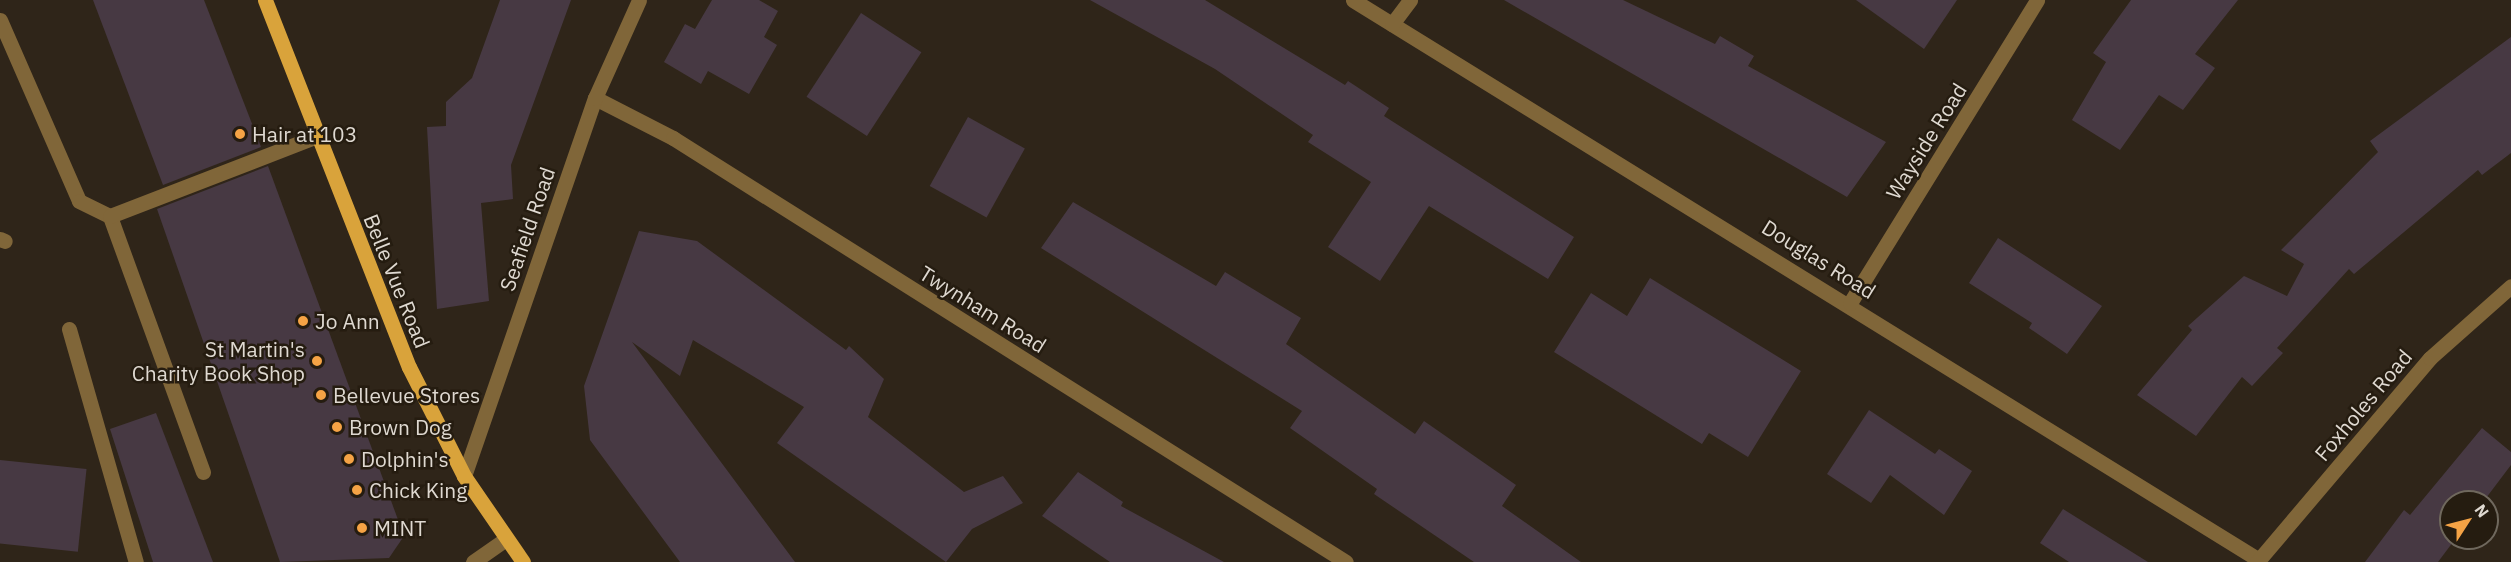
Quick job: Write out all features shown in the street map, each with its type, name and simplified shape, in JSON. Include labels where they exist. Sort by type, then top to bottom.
[{"type":"main road","name":"Belle Vue Road","points":[[265,0],[409,366],[464,476],[505,540],[523,562]]},
{"type":"street","name":"Seafield Road","points":[[464,476],[595,99],[639,0]]},
{"type":"street","name":"Douglas Road","points":[[1353,0],[1850,303],[2258,561]]},
{"type":"street","points":[[1392,24],[1410,0]]},
{"type":"street","name":"Wayside Road","points":[[1850,303],[2037,0]]},
{"type":"street","points":[[0,20],[79,201],[110,216],[203,472]]},
{"type":"street","name":"Twynham Road","points":[[595,99],[673,138],[1346,562]]},
{"type":"street","points":[[110,216],[317,136]]},
{"type":"street","name":"Foxholes Road","points":[[2258,561],[2430,358],[2511,286]]},
{"type":"street","points":[[69,329],[136,562]]},
{"type":"street","points":[[473,562],[505,540]]},
{"type":"building","points":[[93,0],[204,0],[261,147],[163,185]]},
{"type":"building","points":[[500,0],[571,0],[511,165],[513,199],[481,203],[489,301],[437,309],[427,127],[446,126],[446,102],[472,78]]},
{"type":"building","points":[[712,0],[759,0],[778,11],[764,37],[777,45],[749,94],[708,71],[701,84],[664,62],[685,24],[695,29]]},
{"type":"building","points":[[1090,0],[1205,0],[1345,85],[1348,81],[1389,108],[1384,116],[1574,237],[1548,279],[1429,206],[1380,281],[1328,247],[1371,182],[1308,142],[1313,135],[1215,69]]},
{"type":"building","points":[[1504,0],[1623,0],[1715,44],[1720,36],[1754,56],[1748,66],[1886,142],[1847,197]]},
{"type":"building","points":[[1856,0],[1957,0],[1924,49]]},
{"type":"building","points":[[2131,0],[2238,0],[2195,54],[2215,68],[2183,110],[2159,95],[2120,150],[2072,120],[2106,62],[2093,53]]},
{"type":"building","points":[[861,13],[921,52],[867,136],[807,97]]},
{"type":"building","points":[[2511,37],[2511,153],[2482,175],[2478,170],[2354,274],[2349,269],[2277,348],[2283,353],[2252,386],[2242,377],[2196,436],[2137,395],[2192,330],[2188,326],[2244,276],[2287,296],[2304,264],[2281,250],[2378,152],[2370,141]]},
{"type":"building","points":[[968,117],[1025,149],[987,218],[930,186]]},
{"type":"building","points":[[268,166],[404,536],[389,558],[280,562],[157,209]]},
{"type":"building","points":[[1073,202],[1216,286],[1225,272],[1301,318],[1286,344],[1415,434],[1424,421],[1516,485],[1502,506],[1581,562],[1474,562],[1374,494],[1377,489],[1290,428],[1302,411],[1041,248]]},
{"type":"building","points":[[639,231],[697,241],[846,350],[849,346],[884,379],[868,417],[964,492],[1003,476],[1023,503],[972,529],[946,562],[777,443],[804,407],[693,340],[680,376],[632,342],[795,562],[680,562],[590,440],[584,386]]},
{"type":"building","points":[[1998,238],[2102,306],[2067,354],[2029,328],[2032,323],[1969,283]]},
{"type":"building","points":[[1650,278],[1801,371],[1748,457],[1709,433],[1702,444],[1554,352],[1591,293],[1627,316]]},
{"type":"building","points":[[1869,410],[1935,454],[1939,449],[1972,471],[1944,515],[1890,475],[1871,503],[1827,474]]},
{"type":"building","points":[[156,413],[213,562],[153,562],[110,429]]},
{"type":"building","points":[[2482,428],[2511,452],[2511,465],[2492,490],[2439,490],[2439,550],[2447,550],[2438,562],[2365,562],[2404,510],[2410,515]]},
{"type":"building","points":[[0,460],[87,469],[78,552],[0,543]]},
{"type":"building","points":[[1078,472],[1123,502],[1121,506],[1224,562],[1110,562],[1042,516]]},
{"type":"building","points":[[2063,509],[2148,562],[2069,562],[2040,543]]},
{"type":"place","name":"Hair at 103","points":[[240,134]]},
{"type":"place","name":"Jo Ann","points":[[303,321]]},
{"type":"place","name":"St Martin's Charity Book Shop","points":[[317,361]]},
{"type":"place","name":"Bellevue Stores","points":[[321,395]]},
{"type":"place","name":"Brown Dog","points":[[337,427]]},
{"type":"place","name":"Dolphin's","points":[[349,459]]},
{"type":"place","name":"Chick King","points":[[357,490]]},
{"type":"place","name":"MINT","points":[[362,528]]}]
